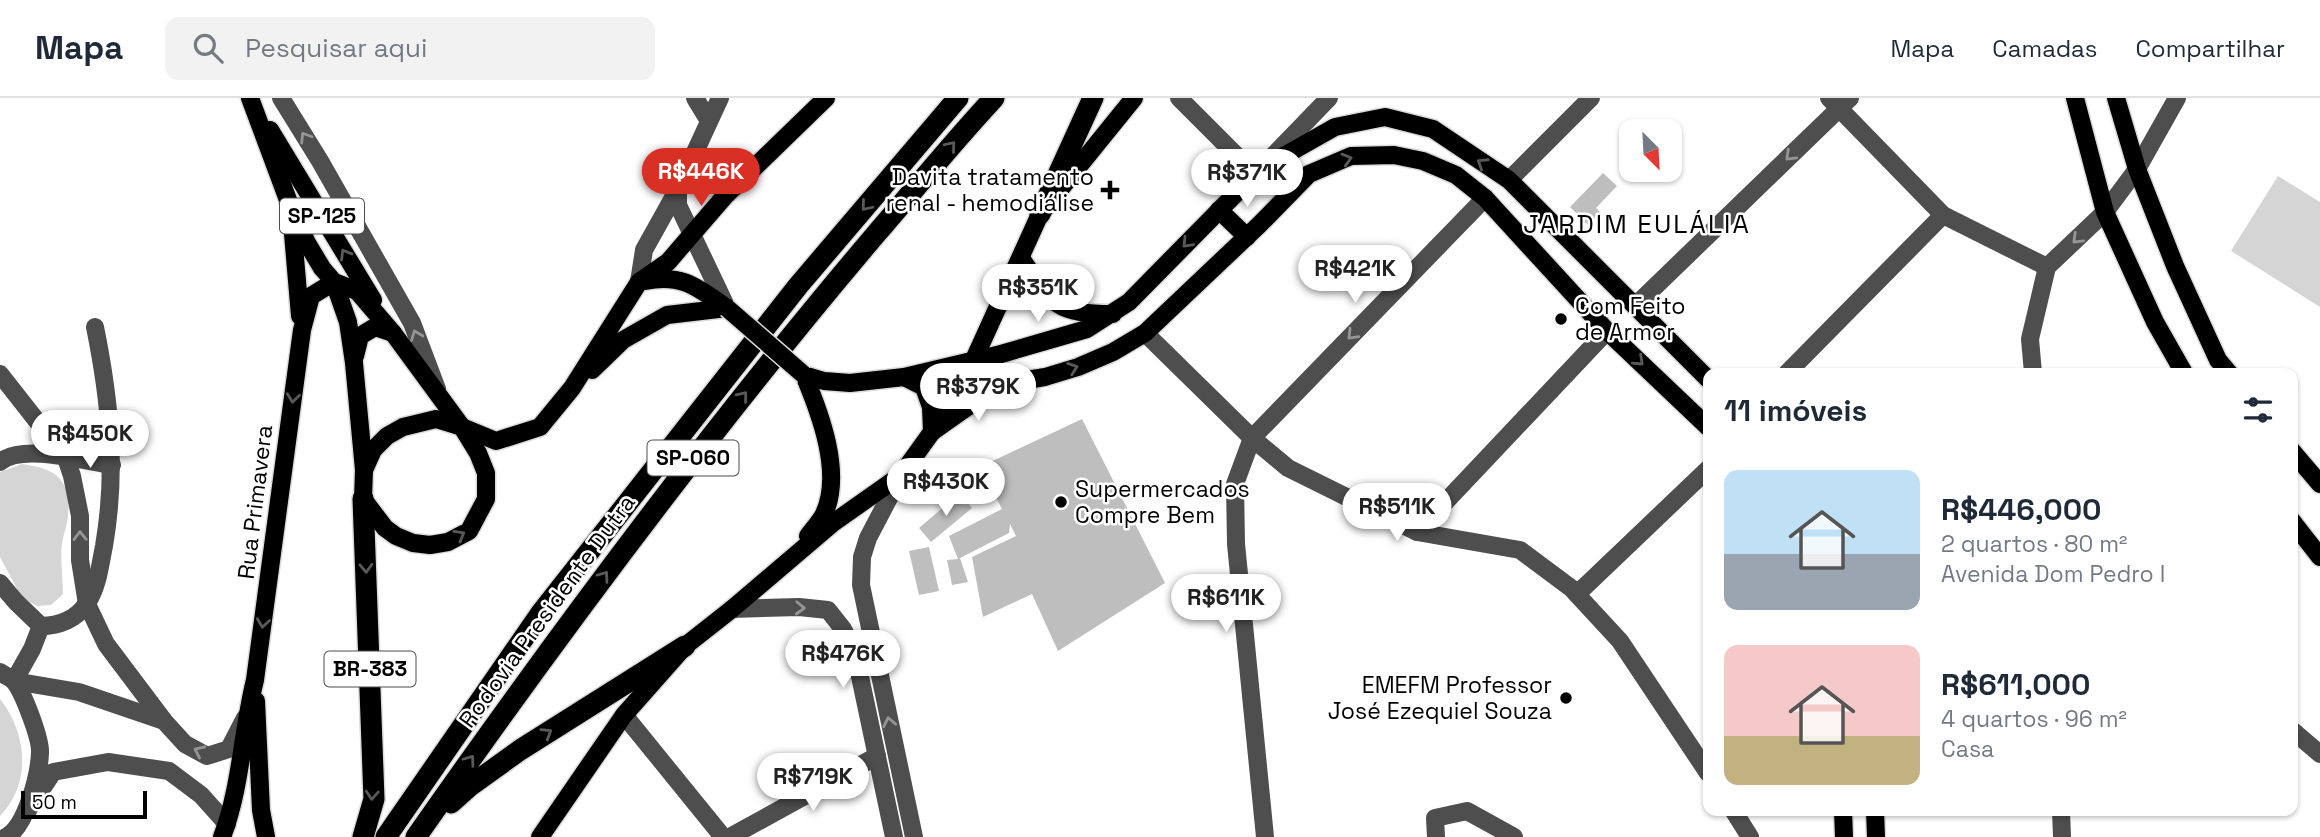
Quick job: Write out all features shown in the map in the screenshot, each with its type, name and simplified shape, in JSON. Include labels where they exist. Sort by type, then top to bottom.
[{"type":"highway","name":"Rodovia Presidente Dutra","points":[[386,837],[541,612],[798,286],[958,98]]},
{"type":"highway","name":"Rodovia Presidente Dutra","points":[[416,836],[673,483],[818,302],[994,98]]},
{"type":"highway","points":[[1040,214],[1093,98]]},
{"type":"highway","name":"BR-383","points":[[363,499],[374,799],[363,837]]},
{"type":"highway","points":[[416,836],[470,786],[520,750],[685,646]]},
{"type":"main road","name":"SP-125","points":[[250,98],[291,208],[307,243],[334,282],[348,321],[364,470],[363,499]]},
{"type":"main road","name":"SP-125","points":[[250,98],[393,333],[463,426]]},
{"type":"main road","points":[[364,470],[373,450],[387,436],[403,426],[436,419],[463,426],[496,440],[540,427],[572,388],[639,282],[668,262],[711,212],[826,98]]},
{"type":"main road","points":[[540,837],[624,715],[685,646],[833,523],[901,475],[957,397],[1040,214],[1134,98]]},
{"type":"main road","points":[[2075,98],[2105,212],[2155,322],[2181,368]]},
{"type":"main road","points":[[2116,98],[2137,169],[2175,266],[2218,360],[2225,368]]},
{"type":"main road","points":[[639,282],[667,277],[692,283],[727,308],[804,375],[824,381],[850,383],[904,377],[1087,330],[1129,302],[1257,172],[1335,127],[1385,117],[1433,129],[1509,180],[1703,374]]},
{"type":"main road","points":[[932,432],[986,394],[1007,383],[1045,377],[1078,367],[1113,352],[1144,333],[1247,237],[1309,174],[1351,156],[1394,155],[1423,161],[1456,175],[1485,198],[1607,331],[1703,422]]},
{"type":"main road","points":[[291,208],[302,330]]},
{"type":"main road","points":[[1219,209],[1247,237]]},
{"type":"main road","points":[[1549,268],[1573,245]]},
{"type":"main road","points":[[1021,258],[1046,296],[1064,309],[1082,314],[1113,314]]},
{"type":"main road","points":[[302,330],[311,296],[334,282],[357,291],[393,333]]},
{"type":"main road","points":[[572,388],[623,340],[667,315],[727,308]]},
{"type":"main road","points":[[354,363],[360,336],[375,327],[393,333]]},
{"type":"main road","name":"Rua Primavera","points":[[229,833],[246,718],[255,680],[302,330]]},
{"type":"main road","points":[[793,558],[824,513],[830,487],[830,462],[822,418],[804,375]]},
{"type":"main road","points":[[904,377],[924,387],[930,407],[932,432]]},
{"type":"main road","points":[[363,499],[386,528],[413,543],[430,545],[448,542],[470,531],[486,499],[486,473],[463,426]]},
{"type":"main road","points":[[2298,458],[2320,484]]},
{"type":"main road","points":[[2298,529],[2320,557]]},
{"type":"main road","name":"Rua Primavera","points":[[255,680],[261,810],[266,837]]},
{"type":"main road","points":[[1843,816],[1844,837]]},
{"type":"main road","points":[[1875,816],[1876,837]]},
{"type":"street","points":[[281,98],[412,323],[441,398]]},
{"type":"street","points":[[695,98],[709,121]]},
{"type":"street","points":[[639,282],[644,250],[678,189],[720,98]]},
{"type":"street","points":[[1179,98],[1257,172],[1329,98]]},
{"type":"street","points":[[1509,180],[1591,98]]},
{"type":"street","points":[[2033,368],[2030,339],[2047,267],[2105,212],[2137,169],[2177,98]]},
{"type":"street","points":[[1636,305],[1840,101],[1943,215],[2047,267]]},
{"type":"street","points":[[678,189],[678,205],[727,308]]},
{"type":"street","points":[[1265,837],[1236,544],[1234,484],[1252,438],[1485,198]]},
{"type":"street","points":[[1792,368],[1943,215]]},
{"type":"street","points":[[0,583],[41,626],[53,626],[67,622],[87,604],[99,575],[108,520],[112,465],[106,384],[95,327]]},
{"type":"street","points":[[1417,531],[1607,331]]},
{"type":"street","points":[[1144,333],[1252,438],[1288,468],[1417,531],[1520,550],[1577,594],[1620,641],[1703,766]]},
{"type":"street","points":[[0,374],[66,458],[80,516],[80,560],[87,604],[106,644],[164,721],[186,744],[207,756],[229,749],[246,718]]},
{"type":"street","points":[[0,462],[23,453],[48,454],[112,465]]},
{"type":"street","points":[[1577,594],[1703,474]]},
{"type":"street","points":[[901,475],[868,538],[862,557],[861,584],[914,837]]},
{"type":"street","points":[[732,609],[799,607],[828,610],[843,629],[855,653],[894,837]]},
{"type":"street","points":[[7,676],[32,649],[41,626]]},
{"type":"street","points":[[7,676],[79,692],[164,721]]},
{"type":"street","points":[[7,676],[36,727],[40,752],[28,810]]},
{"type":"street","points":[[624,715],[723,837]]},
{"type":"street","points":[[2298,735],[2320,754]]},
{"type":"street","points":[[730,837],[877,756]]},
{"type":"street","points":[[10,836],[53,772],[108,762],[169,771],[201,794],[229,833]]},
{"type":"street","points":[[1436,837],[1435,818],[1467,811],[1514,837]]},
{"type":"street","points":[[1736,816],[1750,837]]},
{"type":"street","points":[[2061,816],[2062,837]]},
{"type":"shaded area","points":[[2278,176],[2320,202],[2320,307],[2231,251]]},
{"type":"shaded area","points":[[22,464],[53,473],[64,485],[67,493],[68,517],[61,550],[63,594],[51,605],[37,606],[22,598],[0,557],[0,472]]},
{"type":"shaded area","points":[[0,699],[16,727],[22,758],[17,789],[0,816]]},
{"type":"building","points":[[1603,173],[1617,186],[1596,208],[1600,212],[1588,225],[1570,207]]},
{"type":"building","name":"Supermercados Compre Bem","points":[[1082,419],[1165,583],[1058,651],[1032,594],[983,617],[972,557],[1016,536],[1010,524],[1009,533],[960,558],[968,582],[952,585],[947,560],[958,559],[949,536],[1002,509],[980,467]]},
{"type":"building","points":[[960,493],[972,508],[931,542],[919,528]]},
{"type":"building","points":[[929,547],[939,591],[919,595],[909,551]]},
{"type":"place","name":"Davita tratamento renal - hemodiálise","points":[[1110,190]]},
{"type":"place","name":"Com Feito de Armor","points":[[1561,319]]},
{"type":"place","name":"Supermercados Compre Bem","points":[[1061,502]]},
{"type":"place","name":"EMEFM Professor José Ezequiel Souza","points":[[1566,698]]},
{"type":"district","name":"JARDIM EULÁLIA","points":[[1637,224]]}]
